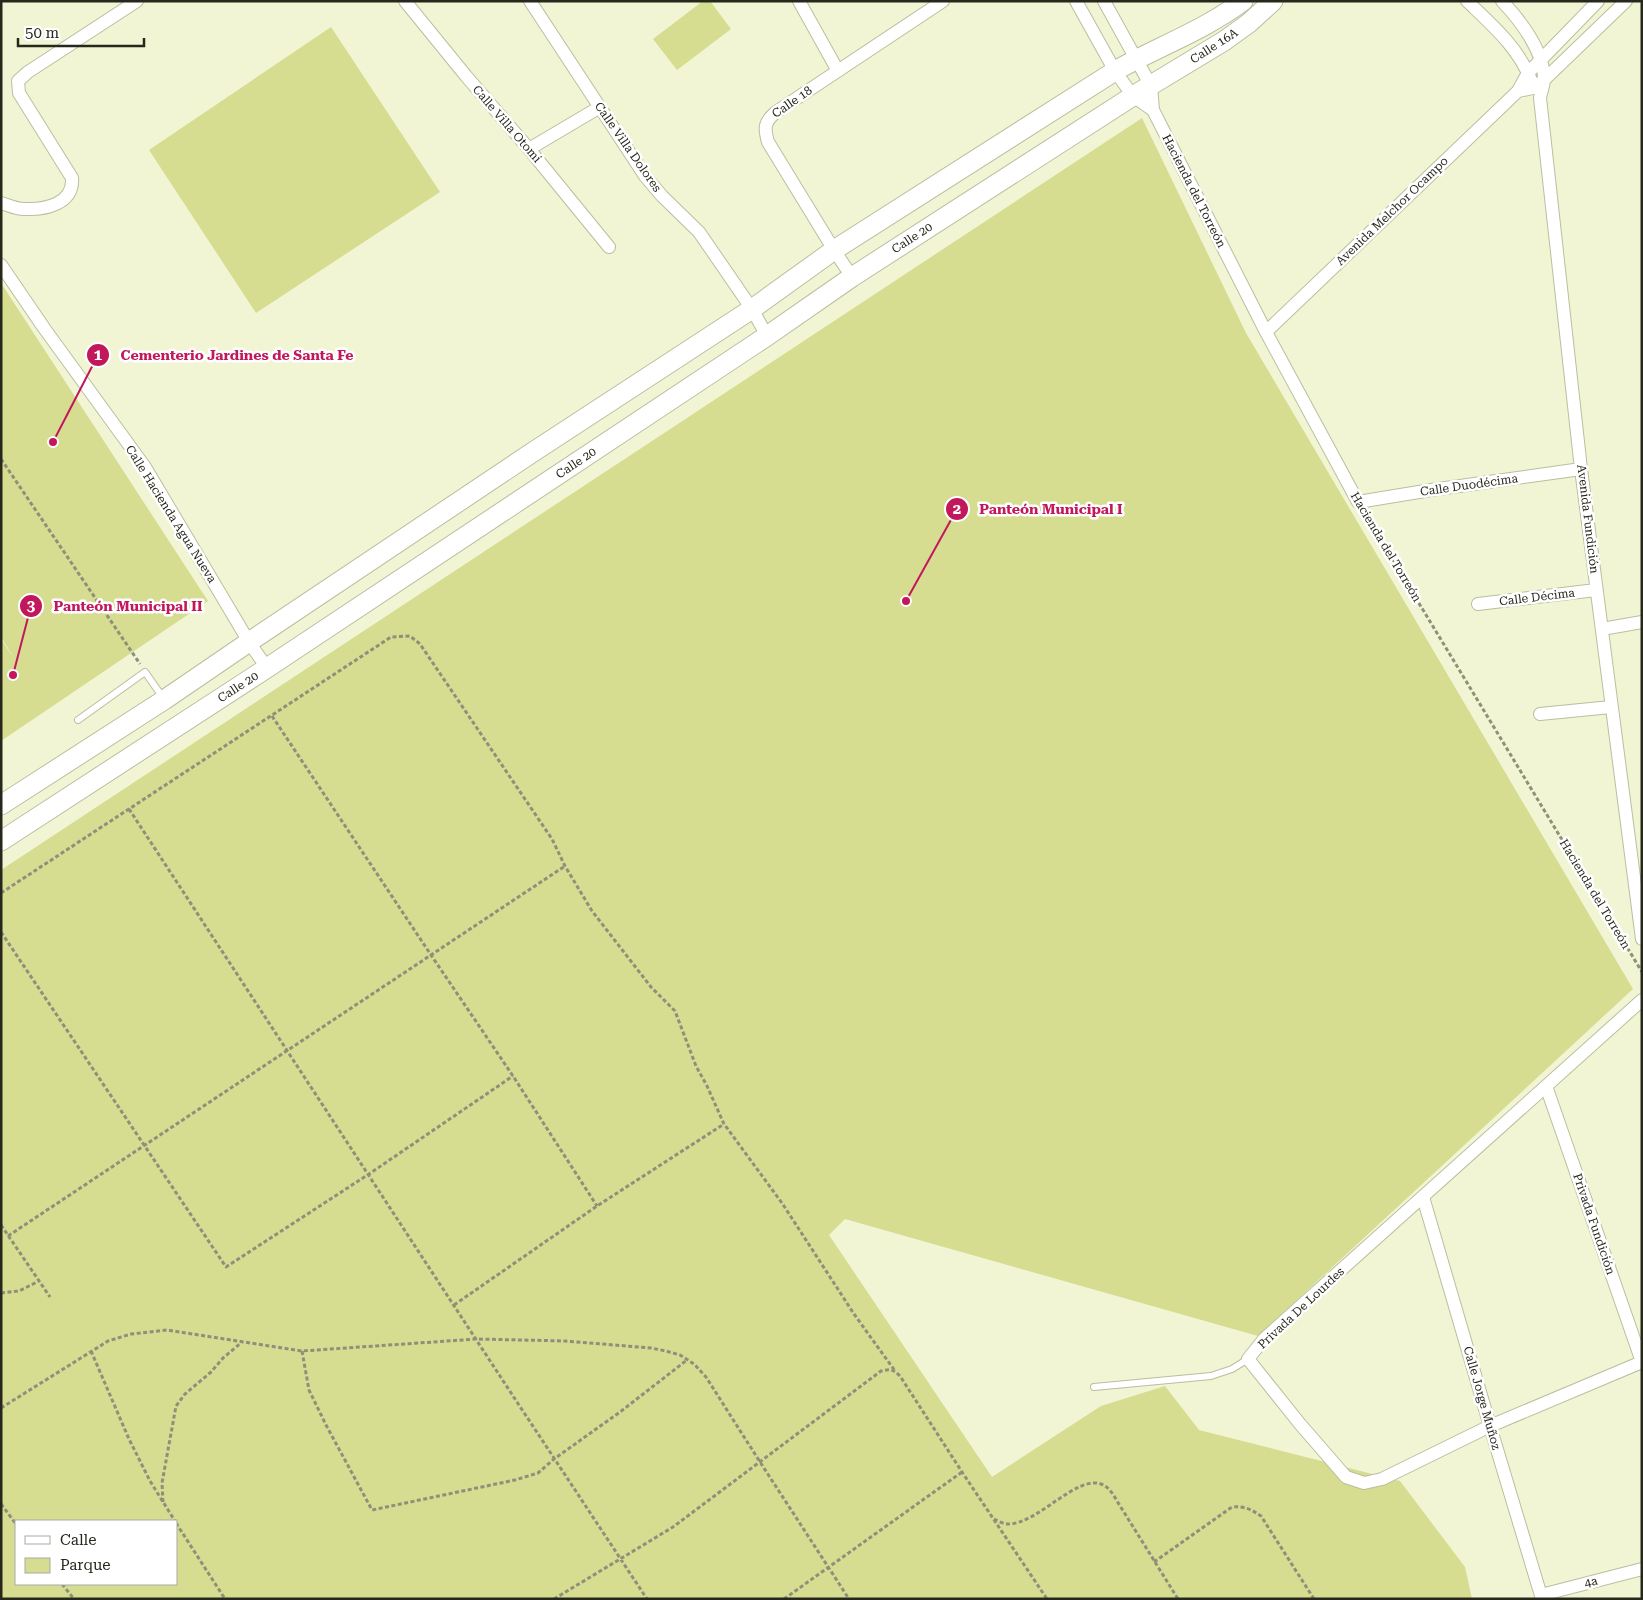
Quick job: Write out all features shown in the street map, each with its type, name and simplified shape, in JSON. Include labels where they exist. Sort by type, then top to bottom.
[{"type":"main road","name":"Calle 16A","points":[[1115,71],[1211,21],[1243,1]]},
{"type":"main road","name":"Calle 16A","points":[[1151,86],[1243,28],[1273,1]]},
{"type":"main road","points":[[1,806],[164,700],[492,479],[752,309],[834,250],[1115,71]]},
{"type":"main road","name":"Calle 20","points":[[1,841],[267,668],[767,336],[852,277],[1151,86]]},
{"type":"main road","points":[[966,166],[982,193]]},
{"type":"main road","points":[[492,479],[508,508]]},
{"type":"main road","points":[[88,748],[105,773]]},
{"type":"street","points":[[1,203],[22,209],[42,209],[58,204],[69,194],[73,185],[72,178],[19,93],[18,82],[28,72],[137,1]]},
{"type":"street","name":"Calle Villa Otomí","points":[[405,1],[609,247]]},
{"type":"street","name":"Calle Villa Dolores","points":[[530,1],[645,176],[662,196],[699,232],[752,309],[767,336]]},
{"type":"street","points":[[799,1],[838,70]]},
{"type":"street","name":"Hacienda del Torreón","points":[[1076,1],[1115,71],[1133,96],[1153,110]]},
{"type":"street","points":[[1104,1],[1151,86]]},
{"type":"street","points":[[1467,1],[1510,44],[1528,73],[1536,93],[1518,91]]},
{"type":"street","points":[[1502,1],[1525,28],[1540,60],[1544,80]]},
{"type":"street","name":"Avenida Melchor Ocampo","points":[[1266,332],[1518,91],[1528,73],[1598,1]]},
{"type":"street","points":[[1544,80],[1626,1]]},
{"type":"street","name":"Calle 18","points":[[852,277],[768,142],[765,126],[769,118],[776,112],[941,2]]},
{"type":"street","name":"Avenida Fundición","points":[[1544,80],[1536,93],[1596,590],[1642,939]]},
{"type":"street","name":"Hacienda del Torreón","points":[[1151,86],[1153,110],[1266,332],[1358,502]]},
{"type":"street","points":[[529,149],[600,107]]},
{"type":"street","name":"Calle Hacienda Agua Nueva","points":[[1,265],[145,468],[249,642],[267,668]]},
{"type":"street","name":"Calle Duodécima","points":[[1358,502],[1581,469]]},
{"type":"street","name":"Calle Décima","points":[[1478,604],[1596,590]]},
{"type":"street","points":[[1602,629],[1642,622]]},
{"type":"street","points":[[1540,714],[1611,707]]},
{"type":"street","name":"Privada De Lourdes","points":[[1642,1000],[1264,1340],[1248,1359],[1300,1424],[1346,1477],[1364,1483],[1382,1479],[1490,1426],[1642,1362]]},
{"type":"street","name":"Privada Fundición","points":[[1546,1086],[1642,1362]]},
{"type":"street","name":"Calle Jorge Muñoz","points":[[1423,1197],[1542,1597]]},
{"type":"street","name":"4a","points":[[1542,1597],[1642,1570]]},
{"type":"lane","points":[[78,720],[145,672],[164,700]]},
{"type":"lane","points":[[1094,1387],[1212,1376],[1232,1369],[1248,1359]]},
{"type":"path","points":[[1,459],[145,672]]},
{"type":"path","name":"Hacienda del Torreón","points":[[1358,502],[1642,972]]},
{"type":"path","points":[[1,893],[392,638],[410,636],[420,644],[552,839],[592,911],[651,987],[675,1011],[696,1066],[724,1124],[782,1203],[854,1314],[900,1376],[1047,1599]]},
{"type":"path","points":[[272,716],[513,1076],[597,1206]]},
{"type":"path","points":[[130,809],[647,1599]]},
{"type":"path","points":[[8,1236],[566,866]]},
{"type":"path","points":[[1,932],[226,1267],[369,1174],[513,1076]]},
{"type":"path","points":[[454,1305],[597,1206],[724,1124]]},
{"type":"path","points":[[1,1226],[50,1297]]},
{"type":"path","points":[[1,1293],[19,1291],[39,1281]]},
{"type":"path","points":[[1,1408],[108,1341],[131,1334],[167,1330],[302,1350],[477,1340],[565,1341],[651,1348],[666,1351],[694,1364],[706,1377],[850,1599]]},
{"type":"path","points":[[163,1502],[162,1483],[176,1406],[185,1394],[243,1342]]},
{"type":"path","points":[[302,1350],[309,1390],[372,1510],[515,1480],[538,1473],[687,1360]]},
{"type":"path","points":[[91,1351],[129,1439],[150,1481],[175,1520]]},
{"type":"path","points":[[554,1599],[673,1527],[881,1371],[889,1369],[895,1371]]},
{"type":"path","points":[[784,1599],[962,1472]]},
{"type":"path","points":[[993,1519],[1006,1524],[1016,1523],[1031,1517],[1081,1485],[1101,1484],[1110,1490],[1178,1599]]},
{"type":"path","points":[[1,1504],[15,1523]]},
{"type":"path","points":[[1154,1562],[1232,1507],[1241,1506],[1261,1516],[1314,1599]]},
{"type":"path","points":[[178,1525],[225,1599]]},
{"type":"path","points":[[63,1585],[74,1599]]},
{"type":"green space","points":[[703,1],[710,1],[731,29],[677,70],[653,39]]},
{"type":"green space","points":[[331,27],[440,192],[256,313],[149,150]]},
{"type":"green space","points":[[1142,118],[1246,333],[1633,989],[1258,1336],[845,1219],[829,1235],[992,1477],[1101,1406],[1165,1386],[1199,1430],[1400,1481],[1465,1567],[1472,1599],[1,1599],[1,870]]},
{"type":"green space","points":[[1,283],[208,601],[1,741],[1,639],[15,660],[1,637]]},
{"type":"place","name":"Cementerio Jardines de Santa Fe","points":[[53,442]]},
{"type":"place","name":"Panteón Municipal I","points":[[906,601]]},
{"type":"place","name":"Panteón Municipal II","points":[[13,675]]}]
